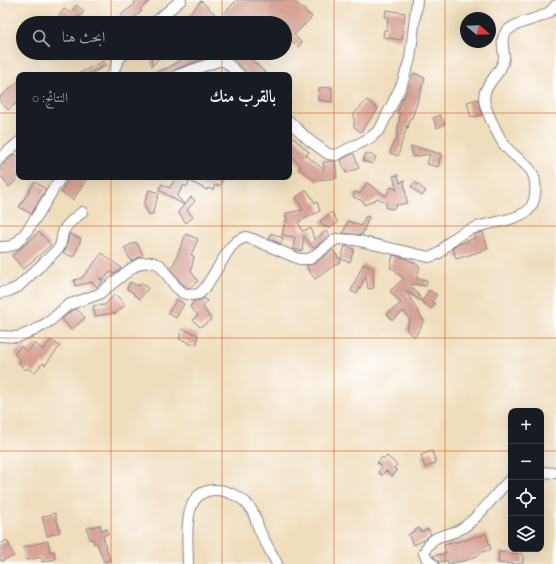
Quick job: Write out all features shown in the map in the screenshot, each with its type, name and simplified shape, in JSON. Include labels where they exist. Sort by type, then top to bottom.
[{"type":"street","points":[[292,124],[309,140],[328,154],[336,155],[370,138],[380,128],[402,84],[410,59],[417,0]]},
{"type":"street","points":[[161,16],[177,1]]},
{"type":"street","points":[[0,336],[18,337],[36,330],[50,321],[68,305],[99,294],[132,268],[141,263],[152,262],[160,265],[176,287],[183,293],[192,295],[199,294],[205,288],[230,248],[237,241],[246,237],[304,260],[310,259],[336,239],[355,240],[429,257],[438,255],[451,241],[473,229],[516,217],[528,211],[535,200],[536,187],[533,175],[527,165],[504,144],[484,103],[485,93],[488,84],[501,67],[504,58],[502,38],[507,30],[553,10],[556,5]]},
{"type":"street","points":[[113,72],[118,60]]},
{"type":"street","points":[[187,72],[221,60],[227,63],[237,72]]},
{"type":"street","points":[[0,158],[16,145]]},
{"type":"street","points":[[0,247],[7,247],[14,244],[26,232],[58,180]]},
{"type":"street","points":[[0,293],[10,291],[18,287],[59,248],[62,244],[63,233],[66,226],[82,212]]},
{"type":"street","points":[[544,472],[556,473]]},
{"type":"street","points":[[433,564],[428,561],[424,553],[428,544],[436,538],[462,529],[478,517],[500,489],[510,480]]},
{"type":"street","points":[[188,564],[189,514],[195,499],[206,490],[219,490],[233,495],[246,503],[252,511],[259,529],[277,564]]},
{"type":"building","points":[[133,0],[151,0],[140,9],[142,11],[136,16],[122,16],[121,15],[136,3]]},
{"type":"building","points":[[237,0],[293,0],[312,17],[294,35],[302,43],[298,47],[292,41],[292,16],[227,16],[224,13]]},
{"type":"building","points":[[201,1],[215,14],[213,16],[188,16]]},
{"type":"building","points":[[76,5],[84,11],[81,16],[59,16],[64,9],[70,13]]},
{"type":"building","points":[[386,10],[405,13],[402,40],[383,37],[384,30],[387,30],[388,17],[385,17]]},
{"type":"building","points":[[152,60],[157,60],[152,66]]},
{"type":"building","points":[[180,60],[200,60],[176,69],[173,72],[155,72],[168,68]]},
{"type":"building","points":[[235,60],[252,60],[265,72],[248,72]]},
{"type":"building","points":[[103,61],[106,65],[93,72],[82,72]]},
{"type":"building","points":[[414,73],[425,78],[412,118],[410,118],[408,129],[407,125],[398,156],[390,153],[394,141],[396,142],[400,114],[397,113]]},
{"type":"building","points":[[16,84],[16,103],[8,110],[0,101],[0,97]]},
{"type":"building","points":[[332,87],[332,102],[318,100],[319,88]]},
{"type":"building","points":[[478,99],[482,115],[471,117],[467,102]]},
{"type":"building","points":[[367,100],[378,109],[361,132],[354,127],[354,114]]},
{"type":"building","points":[[440,115],[445,124],[437,128],[433,118]]},
{"type":"building","points":[[292,137],[309,152],[306,155],[324,170],[323,162],[335,161],[337,178],[318,180],[317,182],[299,169],[301,166],[292,157]]},
{"type":"building","points":[[411,146],[441,154],[438,167],[427,164],[430,154],[413,157]]},
{"type":"building","points":[[366,153],[376,157],[373,164],[363,161]]},
{"type":"building","points":[[15,154],[16,155],[17,180],[9,187],[4,181],[5,180],[0,176],[0,167]]},
{"type":"building","points":[[354,154],[359,168],[346,173],[341,160]]},
{"type":"building","points":[[398,175],[400,183],[404,180],[407,203],[396,205],[396,207],[392,209],[386,208],[386,203],[378,198],[365,205],[363,201],[353,197],[355,192],[360,194],[367,183],[386,196],[391,187],[397,190],[393,176]]},
{"type":"building","points":[[68,180],[86,180],[73,200],[61,192]]},
{"type":"building","points":[[175,180],[222,180],[220,186],[215,185],[213,190],[208,188],[207,190],[190,181],[186,187],[184,185],[177,196],[185,205],[191,197],[195,201],[187,210],[193,217],[186,223],[178,212],[184,205],[159,190],[162,184],[169,188]]},
{"type":"building","points":[[35,182],[46,189],[31,214],[19,207]]},
{"type":"building","points":[[415,182],[426,191],[422,196],[411,187]]},
{"type":"building","points":[[149,190],[159,193],[153,211],[154,213],[149,215],[144,205]]},
{"type":"building","points":[[307,190],[315,203],[317,202],[320,211],[298,222],[302,231],[311,228],[314,240],[326,231],[330,236],[313,248],[304,236],[302,251],[293,249],[295,237],[282,235],[285,221],[287,222],[286,213],[303,210],[296,197]]},
{"type":"building","points":[[332,212],[338,223],[329,228],[323,226],[320,221]]},
{"type":"building","points":[[366,216],[369,217],[362,235],[343,233],[348,221],[361,226]]},
{"type":"building","points":[[39,232],[51,245],[23,269],[12,256]]},
{"type":"building","points":[[483,232],[488,249],[456,259],[453,248],[456,245],[475,238],[474,235]]},
{"type":"building","points":[[271,233],[283,238],[281,244],[269,239]]},
{"type":"building","points":[[69,234],[81,239],[74,257],[63,253],[67,247]]},
{"type":"building","points":[[186,234],[198,239],[191,255],[194,256],[191,271],[198,281],[189,288],[181,283],[171,270]]},
{"type":"building","points":[[136,242],[143,255],[131,261],[124,248]]},
{"type":"building","points":[[345,246],[354,249],[350,262],[341,259]]},
{"type":"building","points":[[333,250],[341,261],[315,279],[306,266],[314,264]]},
{"type":"building","points":[[102,253],[121,268],[114,274],[110,272],[104,280],[99,278],[103,281],[97,287],[92,282],[75,286],[74,280],[82,278]]},
{"type":"building","points":[[393,255],[415,263],[420,267],[416,278],[427,280],[426,286],[410,284],[422,300],[421,301],[405,290],[424,321],[415,337],[406,330],[410,320],[404,311],[392,320],[387,314],[401,303],[390,291],[404,278],[396,273],[397,270],[390,268]]},
{"type":"building","points":[[363,264],[373,268],[374,288],[368,289],[366,276],[357,294],[351,291]]},
{"type":"building","points":[[130,282],[139,286],[141,283],[148,288],[140,299],[127,289]]},
{"type":"building","points":[[429,290],[437,295],[432,302],[435,304],[431,309],[422,302]]},
{"type":"building","points":[[115,294],[125,305],[115,314],[95,316],[93,306],[105,305]]},
{"type":"building","points":[[204,298],[207,301],[203,306],[211,320],[200,327],[193,320],[198,315],[190,307],[194,301]]},
{"type":"building","points":[[177,299],[184,304],[176,318],[168,313]]},
{"type":"building","points":[[77,309],[85,318],[71,330],[62,319],[71,311]]},
{"type":"building","points":[[182,329],[198,335],[197,344],[189,344],[189,342],[179,339]]},
{"type":"building","points":[[51,340],[60,346],[45,365],[43,363],[34,373],[28,368],[26,370],[18,363],[21,361],[14,354],[21,346],[27,352],[35,343],[43,350]]},
{"type":"building","points":[[432,451],[436,463],[425,468],[421,455]]},
{"type":"building","points":[[387,456],[397,465],[394,468],[397,471],[392,476],[386,471],[382,475],[378,472],[382,467],[377,463],[382,457],[384,459]]},
{"type":"building","points":[[55,513],[60,532],[47,536],[42,517]]},
{"type":"building","points":[[100,525],[101,530],[107,529],[108,534],[103,536],[110,560],[104,562],[97,543],[94,544],[93,539],[90,540],[87,528]]},
{"type":"building","points":[[419,528],[421,532],[428,529],[431,534],[424,540],[414,545],[408,535]]},
{"type":"building","points":[[486,534],[491,549],[467,560],[448,564],[447,560],[439,562],[433,556],[446,553],[444,545]]},
{"type":"building","points":[[7,540],[14,556],[1,561],[0,544]]},
{"type":"building","points":[[48,541],[50,552],[54,551],[55,559],[42,562],[42,557],[26,560],[23,547]]},
{"type":"building","points":[[499,552],[523,554],[523,564],[498,563]]}]
